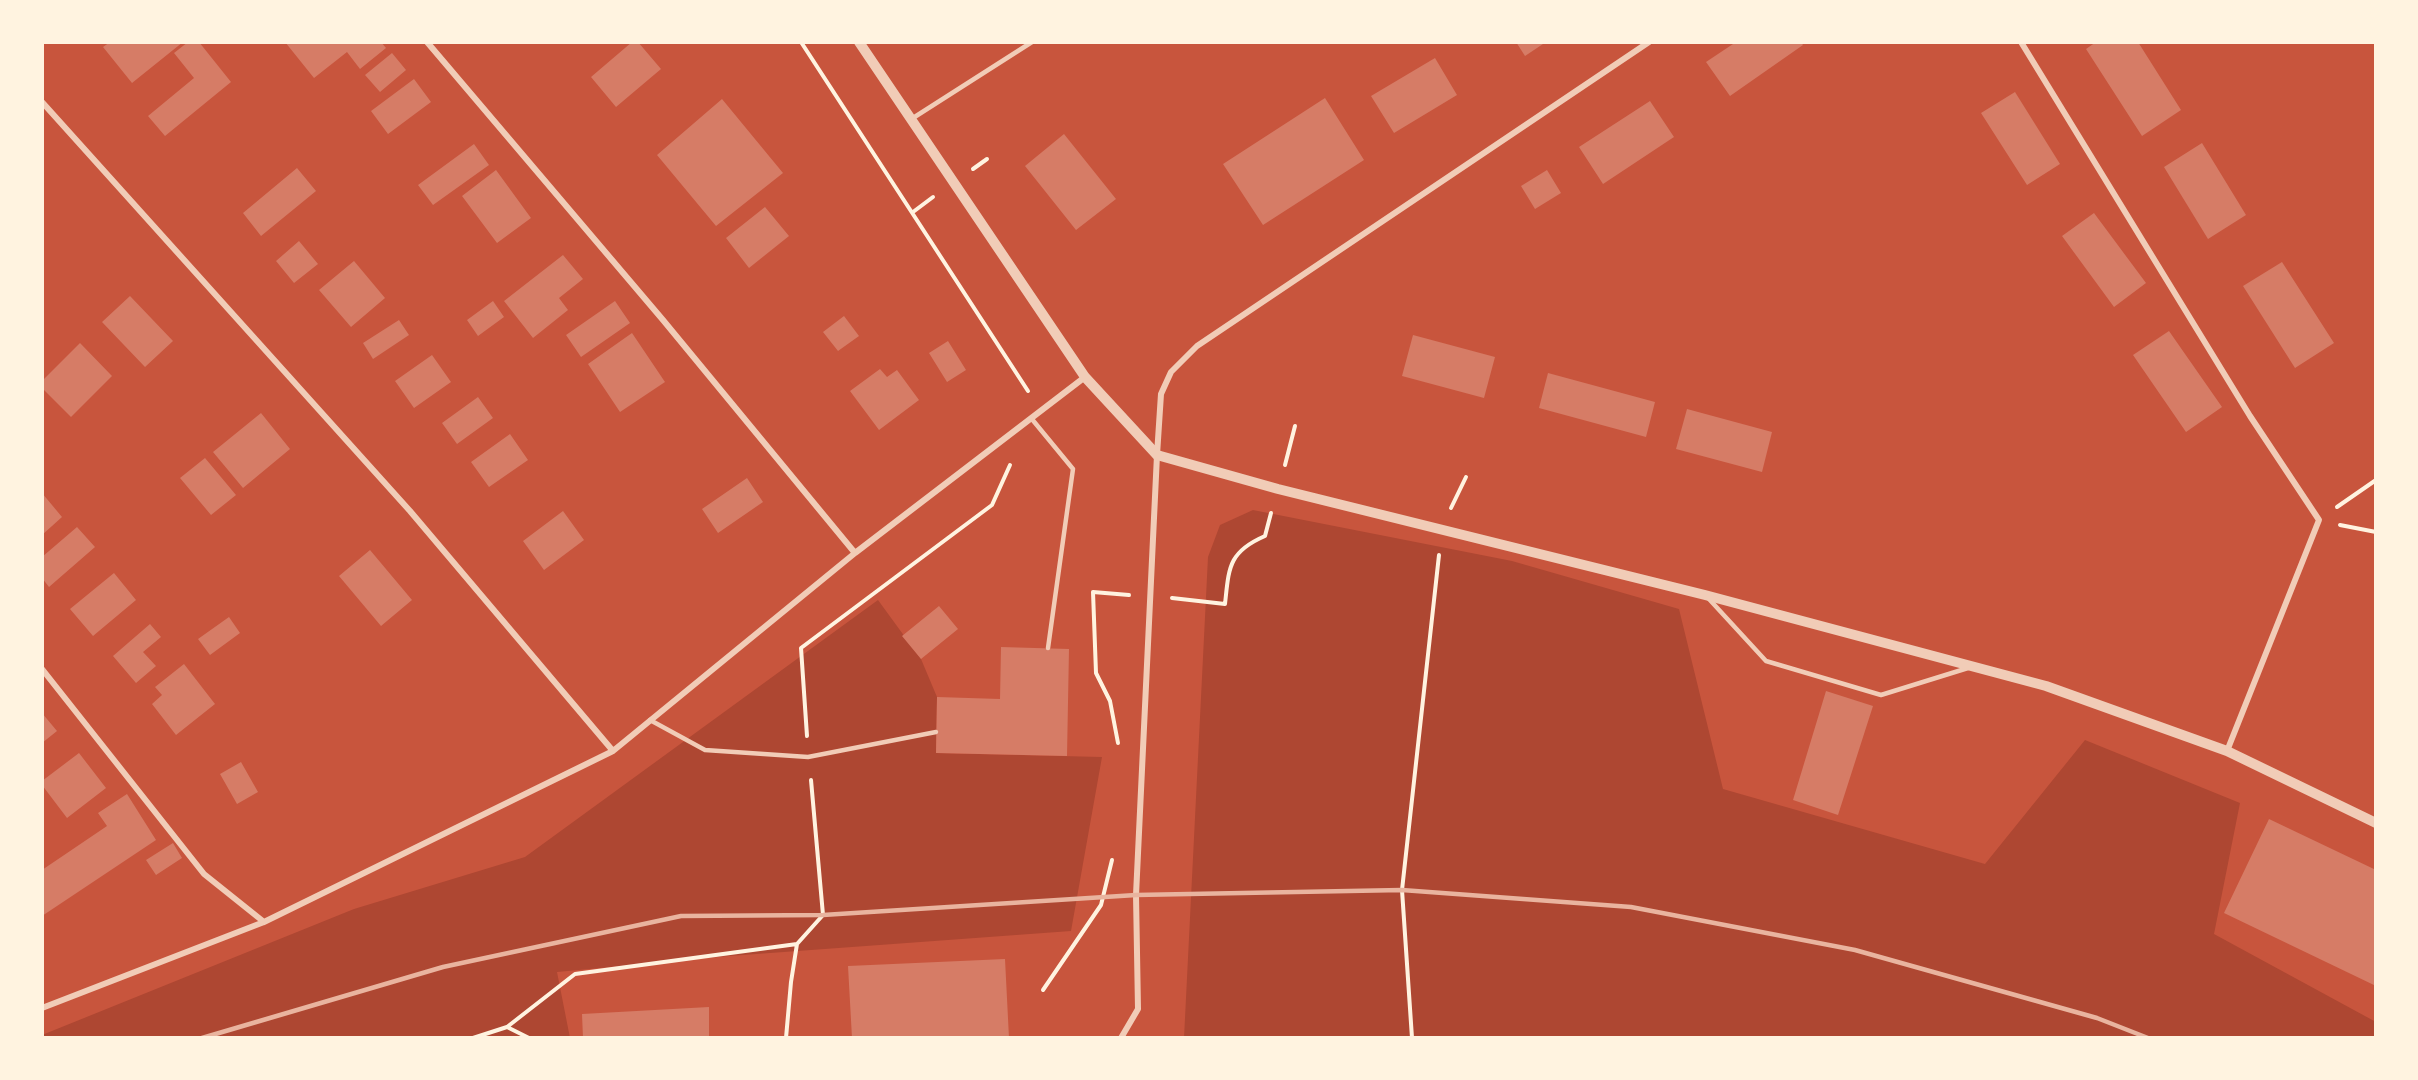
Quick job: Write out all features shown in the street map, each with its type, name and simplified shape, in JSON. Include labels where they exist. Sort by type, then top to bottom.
[{"type":"street","points":[[427,42],[663,320],[855,553]]},
{"type":"street","points":[[859,42],[1085,377],[1157,455],[1278,489],[1705,595],[2046,686],[2227,750],[2376,823]]},
{"type":"street","points":[[1121,1038],[1138,1009],[1136,895],[1157,455],[1161,394],[1171,372],[1197,346],[1649,42]]},
{"type":"street","points":[[2020,42],[2250,416],[2319,520],[2227,750]]},
{"type":"street","points":[[42,102],[410,511],[613,751]]},
{"type":"street","points":[[42,1008],[264,922],[613,751],[855,553],[1085,377]]},
{"type":"street","points":[[42,669],[204,874],[264,922]]},
{"type":"lane","points":[[911,119],[1032,42]]},
{"type":"lane","points":[[1031,418],[1073,469],[1048,648]]},
{"type":"lane","points":[[1705,595],[1767,661],[1881,695],[1973,666]]},
{"type":"lane","points":[[650,720],[705,750],[808,757],[936,732]]},
{"type":"path","points":[[801,42],[1027,387],[1031,418]]},
{"type":"path","points":[[1120,753],[1110,701],[1096,673],[1093,592],[1225,604],[1229,568],[1246,544],[1264,536],[1295,426]]},
{"type":"path","points":[[786,1038],[797,944],[823,915],[808,757],[801,648],[992,505],[1011,461]]},
{"type":"path","points":[[1412,1038],[1402,890],[1442,528],[1466,477]]},
{"type":"path","points":[[2319,520],[2376,480]]},
{"type":"path","points":[[2319,520],[2376,532]]},
{"type":"path","points":[[1042,990],[1101,905],[1114,853]]},
{"type":"path","points":[[473,1038],[507,1027],[575,975],[797,944]]},
{"type":"path","points":[[507,1027],[529,1038]]},
{"type":"shaded area","points":[[1253,510],[1512,561],[1679,609],[1723,789],[1985,864],[2085,740],[2240,803],[2214,934],[2376,1022],[2376,1038],[1184,1038],[1208,557],[1220,525]]},
{"type":"shaded area","points":[[878,600],[921,659],[937,697],[936,753],[1102,757],[1071,931],[729,956],[557,972],[570,1038],[42,1038],[42,1035],[354,909],[525,857]]},
{"type":"building","points":[[110,42],[183,42],[132,83],[103,47]]},
{"type":"building","points":[[188,42],[199,42],[231,82],[165,136],[148,116],[194,78],[174,53]]},
{"type":"building","points":[[285,42],[381,42],[386,48],[360,69],[347,52],[314,78]]},
{"type":"building","points":[[632,42],[638,42],[661,69],[616,107],[591,77]]},
{"type":"building","points":[[1516,42],[1546,42],[1525,56]]},
{"type":"building","points":[[1736,42],[1801,42],[1803,45],[1730,96],[1706,62]]},
{"type":"building","points":[[2096,42],[2138,42],[2181,110],[2142,136],[2086,49]]},
{"type":"building","points":[[392,53],[406,70],[380,92],[365,75]]},
{"type":"building","points":[[1435,58],[1457,95],[1394,133],[1371,96]]},
{"type":"building","points":[[414,79],[431,102],[388,134],[371,111]]},
{"type":"building","points":[[2015,92],[2060,164],[2027,185],[1981,113]]},
{"type":"building","points":[[1325,98],[1364,160],[1263,225],[1223,164]]},
{"type":"building","points":[[722,99],[783,173],[716,226],[657,155]]},
{"type":"building","points":[[1650,101],[1674,137],[1603,184],[1579,147]]},
{"type":"building","points":[[1064,134],[1116,199],[1076,230],[1025,166]]},
{"type":"building","points":[[2202,143],[2246,215],[2208,239],[2164,167]]},
{"type":"building","points":[[474,144],[489,165],[433,205],[418,185]]},
{"type":"building","points":[[297,168],[316,191],[261,236],[243,213]]},
{"type":"building","points":[[496,170],[531,218],[497,243],[462,196]]},
{"type":"building","points":[[1547,170],[1561,193],[1535,209],[1521,186]]},
{"type":"building","points":[[765,207],[789,236],[749,268],[726,238]]},
{"type":"building","points":[[2094,213],[2146,283],[2114,307],[2062,236]]},
{"type":"building","points":[[299,241],[318,264],[294,283],[276,261]]},
{"type":"building","points":[[563,255],[583,279],[559,298],[568,310],[533,338],[504,301]]},
{"type":"building","points":[[354,261],[385,298],[351,327],[319,290]]},
{"type":"building","points":[[2282,262],[2334,343],[2295,368],[2243,286]]},
{"type":"building","points":[[130,296],[173,341],[145,367],[102,322]]},
{"type":"building","points":[[493,301],[504,317],[478,336],[467,320]]},
{"type":"building","points":[[615,301],[630,323],[581,357],[566,335]]},
{"type":"building","points":[[844,316],[859,336],[838,351],[823,332]]},
{"type":"building","points":[[399,320],[409,335],[373,359],[363,343]]},
{"type":"building","points":[[2169,331],[2222,407],[2186,432],[2133,355]]},
{"type":"building","points":[[632,333],[665,382],[620,412],[588,364]]},
{"type":"building","points":[[1413,335],[1495,357],[1484,398],[1402,376]]},
{"type":"building","points":[[948,341],[966,370],[947,382],[929,353]]},
{"type":"building","points":[[80,343],[112,376],[71,417],[42,388],[42,381]]},
{"type":"building","points":[[432,355],[451,382],[414,408],[395,381]]},
{"type":"building","points":[[880,369],[887,377],[897,370],[919,400],[879,430],[850,391]]},
{"type":"building","points":[[1548,373],[1655,402],[1646,437],[1539,408]]},
{"type":"building","points":[[478,397],[493,418],[457,444],[442,423]]},
{"type":"building","points":[[1687,409],[1772,432],[1762,472],[1676,449]]},
{"type":"building","points":[[261,413],[290,449],[243,488],[213,452]]},
{"type":"building","points":[[510,434],[528,460],[489,487],[471,462]]},
{"type":"building","points":[[205,458],[236,495],[211,515],[180,478]]},
{"type":"building","points":[[747,478],[763,502],[718,533],[702,509]]},
{"type":"building","points":[[42,493],[62,517],[42,535]]},
{"type":"building","points":[[563,511],[584,540],[544,570],[523,541]]},
{"type":"building","points":[[77,527],[95,547],[49,587],[42,578],[42,557]]},
{"type":"building","points":[[370,550],[412,600],[381,626],[339,576]]},
{"type":"building","points":[[114,573],[136,600],[93,636],[70,609]]},
{"type":"building","points":[[939,606],[958,629],[921,659],[902,636]]},
{"type":"building","points":[[229,617],[240,633],[210,655],[198,639]]},
{"type":"building","points":[[150,624],[161,637],[143,652],[156,666],[136,683],[113,656]]},
{"type":"building","points":[[1001,647],[1069,649],[1067,756],[936,753],[937,697],[1000,699]]},
{"type":"building","points":[[184,664],[215,704],[176,735],[152,704],[162,695],[155,687]]},
{"type":"building","points":[[1826,691],[1873,706],[1838,815],[1793,800]]},
{"type":"building","points":[[42,713],[57,731],[42,743]]},
{"type":"building","points":[[79,753],[106,788],[67,818],[42,785],[42,781]]},
{"type":"building","points":[[241,762],[258,792],[237,804],[220,774]]},
{"type":"building","points":[[127,794],[156,840],[42,916],[42,870],[107,826],[98,813]]},
{"type":"building","points":[[2269,819],[2376,870],[2376,986],[2224,913]]},
{"type":"building","points":[[173,843],[182,858],[156,875],[146,860]]},
{"type":"building","points":[[1005,959],[1009,1038],[852,1038],[848,966]]},
{"type":"building","points":[[709,1007],[709,1038],[583,1038],[582,1014]]},
{"type":"railway","points":[[202,1038],[443,967],[681,916],[823,915],[1136,895],[1402,890],[1631,907],[1855,950],[2097,1018],[2148,1038]]}]
